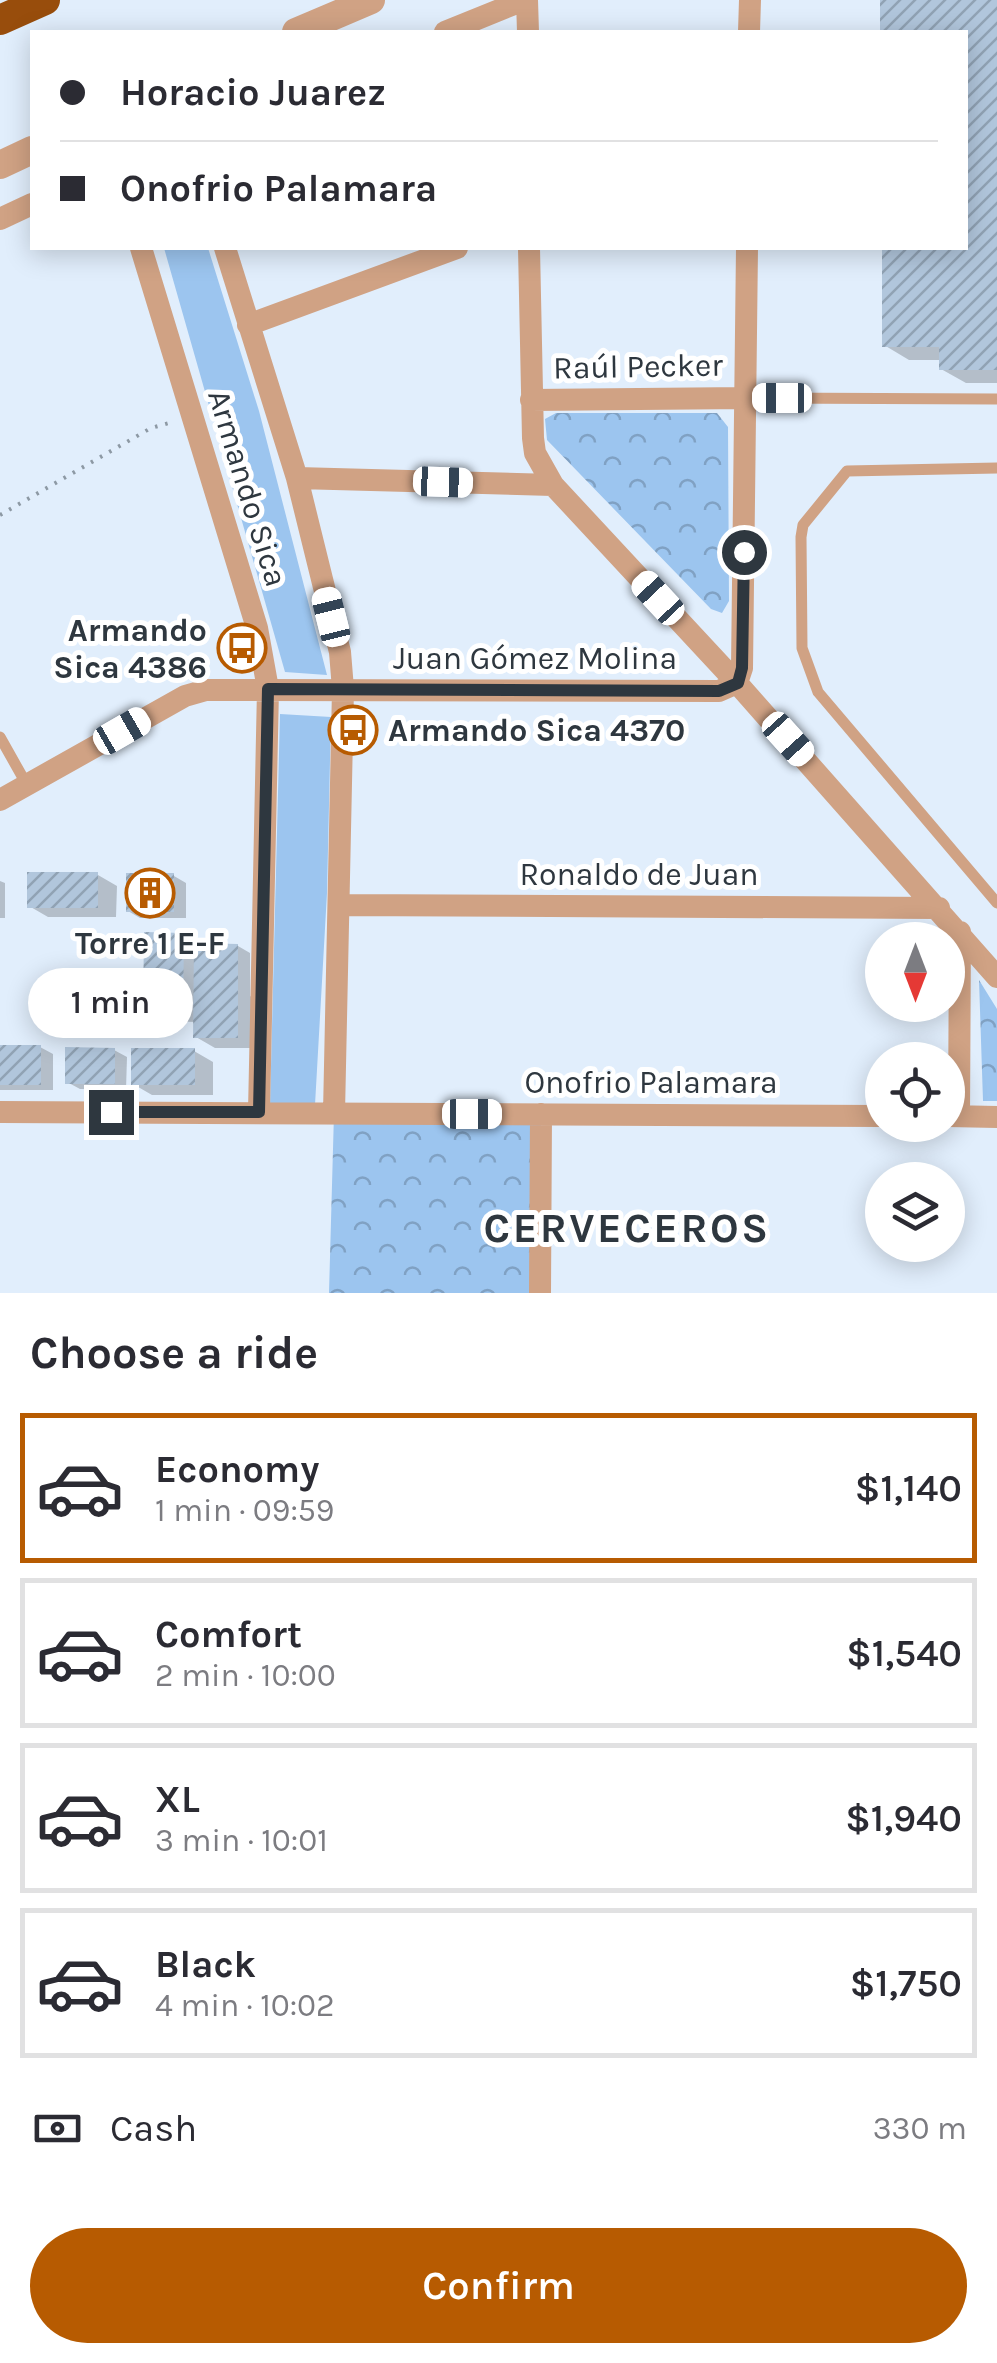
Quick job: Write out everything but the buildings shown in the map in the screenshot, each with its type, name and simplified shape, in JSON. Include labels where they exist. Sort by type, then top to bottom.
[{"type":"highway","points":[[0,20],[45,0]]},
{"type":"street","points":[[301,30],[371,0]]},
{"type":"street","points":[[451,30],[526,0],[528,30]]},
{"type":"street","points":[[749,30],[750,0]]},
{"type":"street","points":[[0,165],[30,151]]},
{"type":"street","points":[[0,218],[30,205]]},
{"type":"street","name":"Armando Sica","points":[[142,250],[257,628],[268,689],[259,1112]]},
{"type":"street","name":"Armando Sica","points":[[225,250],[296,478],[340,652],[343,689],[334,1113]]},
{"type":"street","points":[[248,325],[452,250]]},
{"type":"street","points":[[529,250],[535,453],[553,485],[738,683],[952,922]]},
{"type":"street","points":[[738,683],[742,668],[747,250]]},
{"type":"street","name":"Raúl Pecker","points":[[531,400],[746,398]]},
{"type":"street","points":[[296,478],[553,485]]},
{"type":"street","name":"Juan Gómez Molina","points":[[0,800],[184,696],[224,688],[719,691],[738,683]]},
{"type":"street","name":"Ronaldo de Juan","points":[[339,905],[940,908]]},
{"type":"street","points":[[965,938],[997,977]]},
{"type":"street","name":"Onofrio Palamara","points":[[0,1112],[865,1116]]},
{"type":"street","points":[[540,1293],[541,1114]]},
{"type":"street","points":[[965,1116],[997,1116]]},
{"type":"lane","points":[[746,398],[997,399]]},
{"type":"lane","points":[[997,468],[847,471],[803,525],[800,537],[802,648],[818,692],[997,903]]},
{"type":"lane","points":[[0,738],[27,785]]},
{"type":"path","points":[[0,515],[151,428],[193,417]]},
{"type":"green space","points":[[165,250],[209,250],[259,411],[327,675],[285,672]]},
{"type":"green space","points":[[556,413],[717,413],[728,427],[729,601],[722,613],[711,609],[547,440],[545,419]]},
{"type":"green space","points":[[280,714],[331,717],[327,893],[315,1105],[270,1106]]},
{"type":"green space","points":[[979,980],[997,1009],[997,1101],[983,1101]]},
{"type":"green space","points":[[334,1113],[541,1114],[540,1293],[329,1293]]},
{"type":"place","name":"Armando Sica 4386","points":[[242,648]]},
{"type":"place","name":"Armando Sica 4370","points":[[353,730]]},
{"type":"place","name":"Torre 1 E-F","points":[[150,893]]},
{"type":"district","name":"CERVECEROS","points":[[627,1227]]},
{"type":"route","points":[[111,1112],[259,1112],[268,689],[719,691],[738,683],[742,668],[744,552]]}]
